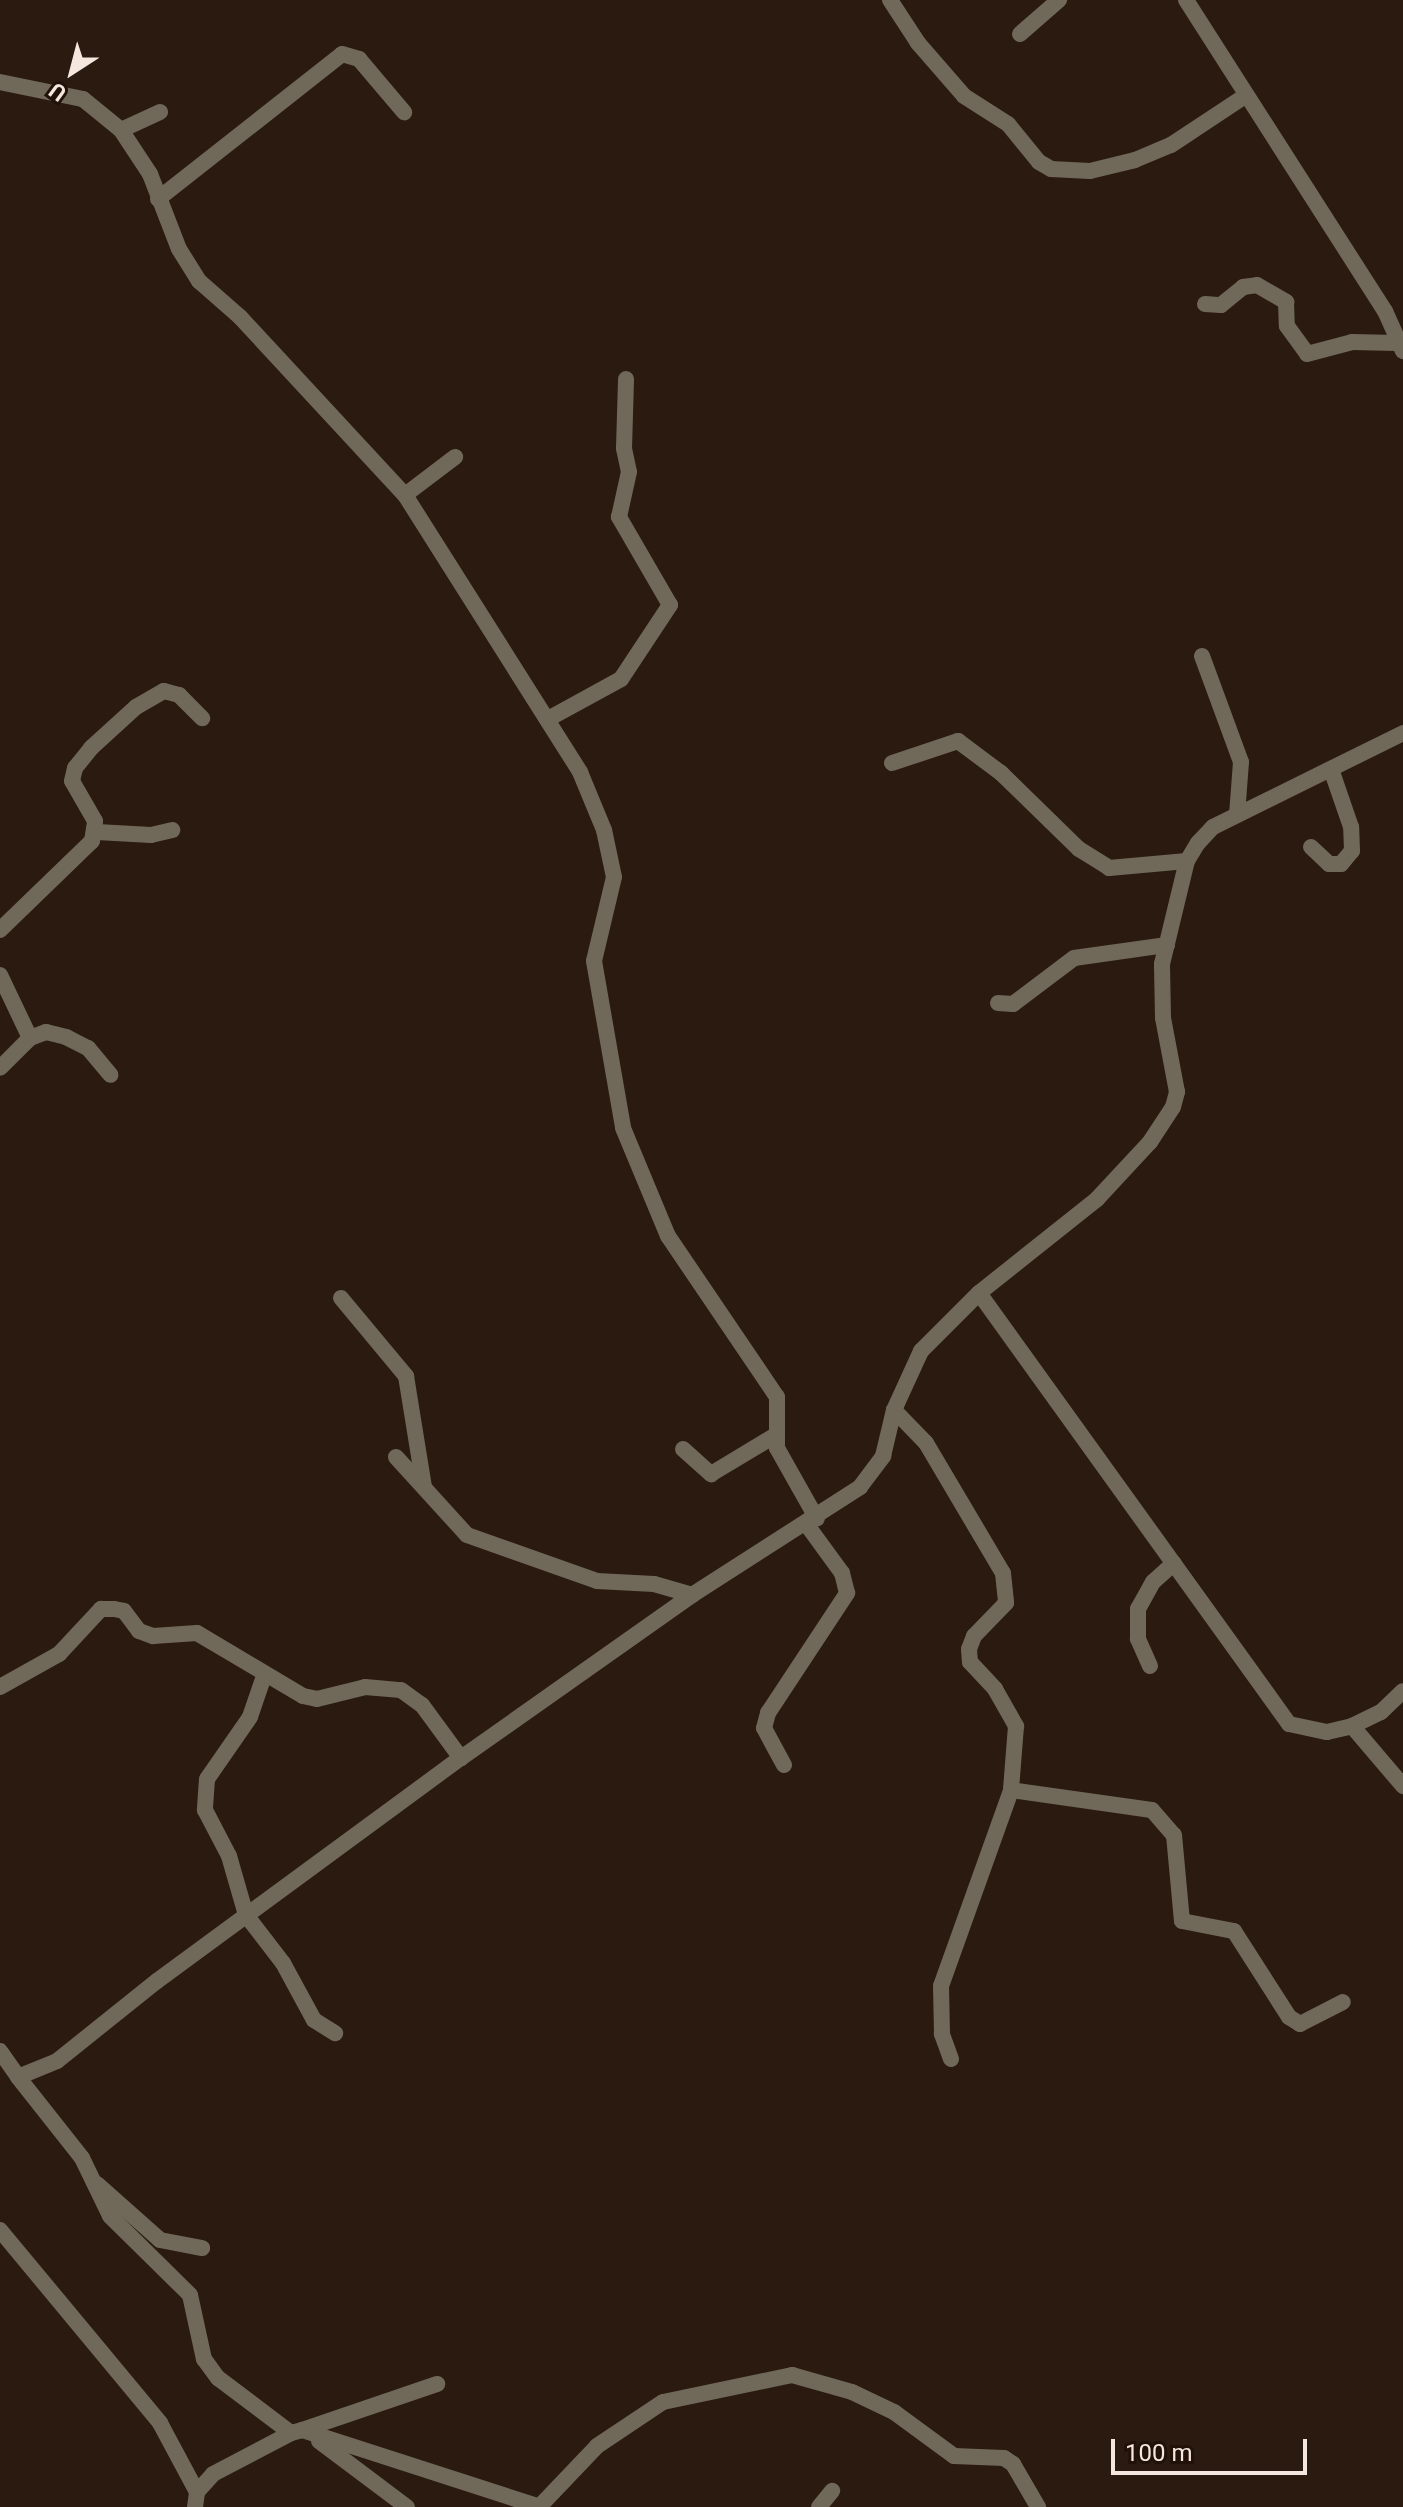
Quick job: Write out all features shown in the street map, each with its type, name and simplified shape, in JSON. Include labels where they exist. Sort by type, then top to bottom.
[{"type":"street","points":[[890,0],[918,43],[964,96],[1008,124],[1051,169],[1110,169],[1135,160],[1171,145],[1245,96]]},
{"type":"street","points":[[1020,34],[1059,0]]},
{"type":"street","points":[[1186,0],[1385,311],[1399,347],[1352,342],[1307,354],[1287,326],[1283,298],[1257,285],[1243,287],[1221,305],[1205,304]]},
{"type":"street","points":[[158,199],[342,54],[359,59],[404,112]]},
{"type":"street","points":[[0,82],[83,99],[121,130],[150,174],[179,249],[205,289],[240,317],[405,495],[548,719],[592,800],[611,862],[610,906],[594,961],[623,1128],[668,1236],[777,1397],[778,1453],[812,1522],[842,1573],[847,1593],[768,1713],[764,1728],[784,1765]]},
{"type":"street","points":[[121,130],[160,112]]},
{"type":"street","points":[[548,719],[621,679],[670,605],[619,517],[629,472],[624,448],[626,379]]},
{"type":"street","points":[[405,495],[455,457]]},
{"type":"street","points":[[1202,656],[1241,762],[1237,815]]},
{"type":"street","points":[[97,832],[72,781],[75,768],[91,748],[136,707],[164,691],[179,695],[202,718]]},
{"type":"street","points":[[18,2077],[57,2061],[246,1915],[461,1758],[692,1595],[812,1522],[860,1487],[877,1467],[894,1410],[921,1351],[979,1293],[1097,1199],[1150,1142],[1173,1107],[1174,1059],[1163,1018],[1167,945],[1187,861],[1213,827],[1403,733]]},
{"type":"street","points":[[892,763],[958,741],[1001,773],[1079,849],[1109,868],[1187,861]]},
{"type":"street","points":[[1311,847],[1329,864],[1341,864],[1352,851],[1351,827],[1331,769]]},
{"type":"street","points":[[0,930],[97,832],[151,835],[172,830]]},
{"type":"street","points":[[998,1003],[1013,1004],[1074,958],[1167,945]]},
{"type":"street","points":[[0,975],[30,1038]]},
{"type":"street","points":[[0,1068],[30,1038],[46,1032],[66,1037],[88,1048],[111,1075]]},
{"type":"street","points":[[979,1293],[1289,1724],[1327,1732],[1352,1726],[1381,1712],[1403,1691]]},
{"type":"street","points":[[341,1298],[406,1376],[424,1488]]},
{"type":"street","points":[[894,1410],[926,1443],[1003,1573],[1006,1603],[974,1636],[969,1649],[970,1662],[995,1689],[1016,1726],[1011,1790],[941,1986],[942,2034],[951,2059]]},
{"type":"street","points":[[683,1449],[711,1474],[776,1435]]},
{"type":"street","points":[[396,1457],[467,1535],[597,1581],[654,1584],[692,1595]]},
{"type":"street","points":[[1150,1666],[1138,1639],[1138,1609],[1153,1582],[1174,1563]]},
{"type":"street","points":[[0,1687],[59,1654],[101,1609],[124,1611],[139,1631],[153,1636],[197,1633],[263,1680],[317,1699],[365,1687],[401,1690],[422,1705],[461,1758]]},
{"type":"street","points":[[263,1680],[255,1704],[207,1779],[203,1797],[208,1819],[229,1856],[246,1915],[283,1963],[314,2020],[335,2033]]},
{"type":"street","points":[[1352,1726],[1403,1786]]},
{"type":"street","points":[[1011,1790],[1152,1810],[1174,1835],[1182,1921],[1234,1931],[1289,2017],[1300,2024],[1343,2002]]},
{"type":"street","points":[[0,2051],[82,2158],[110,2216],[190,2295],[209,2370],[407,2507]]},
{"type":"street","points":[[90,2177],[143,2230],[160,2240],[202,2248]]},
{"type":"street","points":[[0,2230],[160,2423],[196,2499]]},
{"type":"street","points":[[300,2432],[539,2507],[597,2446],[663,2402],[792,2375],[852,2392],[894,2412],[954,2456],[1004,2458],[1013,2464],[1038,2507]]},
{"type":"street","points":[[196,2499],[213,2474],[300,2432],[437,2384]]},
{"type":"street","points":[[819,2507],[832,2491]]}]
